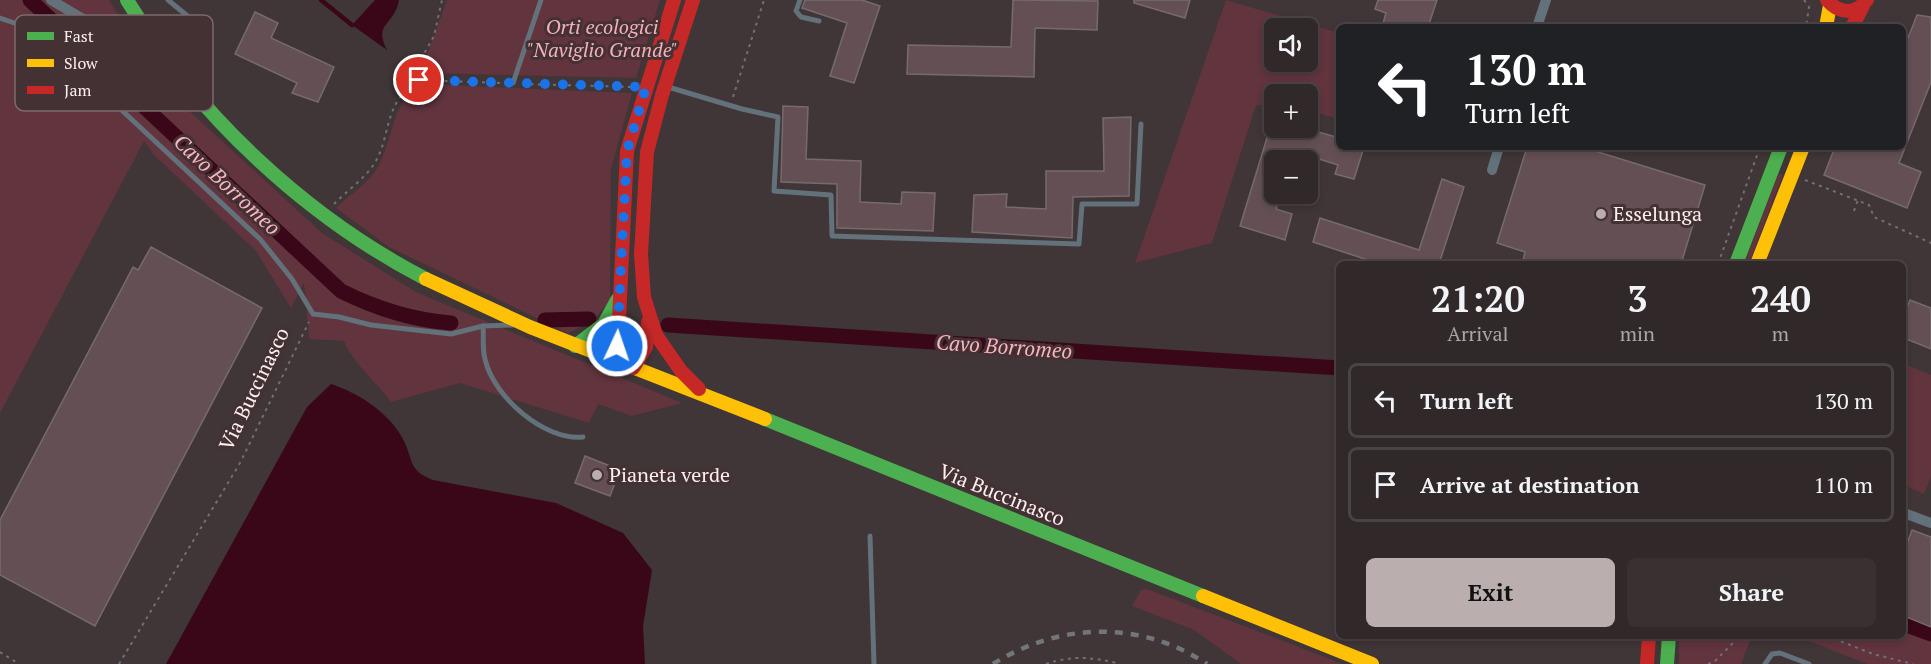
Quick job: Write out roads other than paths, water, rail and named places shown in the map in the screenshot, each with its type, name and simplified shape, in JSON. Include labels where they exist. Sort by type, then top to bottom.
[{"type":"main road","name":"Via Buccinasco","points":[[127,0],[137,15]]},
{"type":"main road","points":[[616,362],[627,151],[674,0]]},
{"type":"main road","points":[[633,368],[645,356],[649,345],[648,315],[640,280],[644,176],[652,129],[693,0]]},
{"type":"main road","points":[[1826,24],[1828,2],[1845,12],[1865,3]]},
{"type":"main road","points":[[1854,24],[1865,3]]},
{"type":"main road","name":"Via Buccinasco","points":[[212,111],[254,154],[325,212],[381,254],[447,290],[575,346],[706,394],[899,475],[1372,664]]},
{"type":"main road","points":[[1737,261],[1779,150]]},
{"type":"main road","points":[[1758,261],[1802,150]]},
{"type":"main road","points":[[575,346],[604,324],[619,295]]},
{"type":"main road","points":[[648,315],[665,352],[680,372],[706,394]]},
{"type":"main road","points":[[1647,664],[1649,639]]},
{"type":"main road","points":[[1667,664],[1669,639]]},
{"type":"street","points":[[51,0],[76,15]]},
{"type":"street","points":[[1538,24],[1546,0]]},
{"type":"street","points":[[1492,170],[1498,150]]},
{"type":"street","points":[[1906,514],[1931,523]]},
{"type":"lane","points":[[168,0],[186,15]]},
{"type":"lane","points":[[513,83],[541,0]]},
{"type":"lane","points":[[800,0],[796,10],[801,16],[819,21]]},
{"type":"lane","name":"Via Buccinasco","points":[[0,18],[15,23]]},
{"type":"lane","points":[[666,86],[730,106],[778,117],[774,190],[831,195],[832,236],[1079,244],[1082,204],[1137,204],[1141,124]]},
{"type":"lane","name":"Via Buccinasco","points":[[122,111],[260,240],[292,279],[313,314],[339,317],[371,325],[451,334],[483,326],[524,324]]},
{"type":"lane","points":[[483,326],[484,358],[492,377],[519,410],[546,429],[560,435],[583,436]]},
{"type":"lane","points":[[870,536],[874,664]]},
{"type":"lane","points":[[1765,664],[1772,654],[1780,653],[1809,664]]},
{"type":"waterway","name":"Cavo Borromeo","points":[[30,0],[46,15]]},
{"type":"waterway","points":[[321,0],[352,25]]},
{"type":"waterway","name":"Cavo Borromeo","points":[[149,111],[341,291],[394,312],[451,323]]},
{"type":"waterway","name":"Cavo Borromeo","points":[[545,320],[589,319]]},
{"type":"waterway","name":"Cavo Borromeo","points":[[668,325],[1336,368]]},
{"type":"waterway","name":"Cavo Borromeo","points":[[1906,625],[1931,634]]},
{"type":"railway","points":[[993,664],[1019,650],[1045,640],[1073,634],[1100,632],[1128,634],[1155,640],[1182,650],[1207,664]]},
{"type":"place","name":"Esselunga","points":[[1601,214]]},
{"type":"place","name":"Pianeta verde","points":[[597,475]]},
{"type":"park label","name":"Orti ecologici \"Naviglio Grande\"","points":[[602,38]]}]
